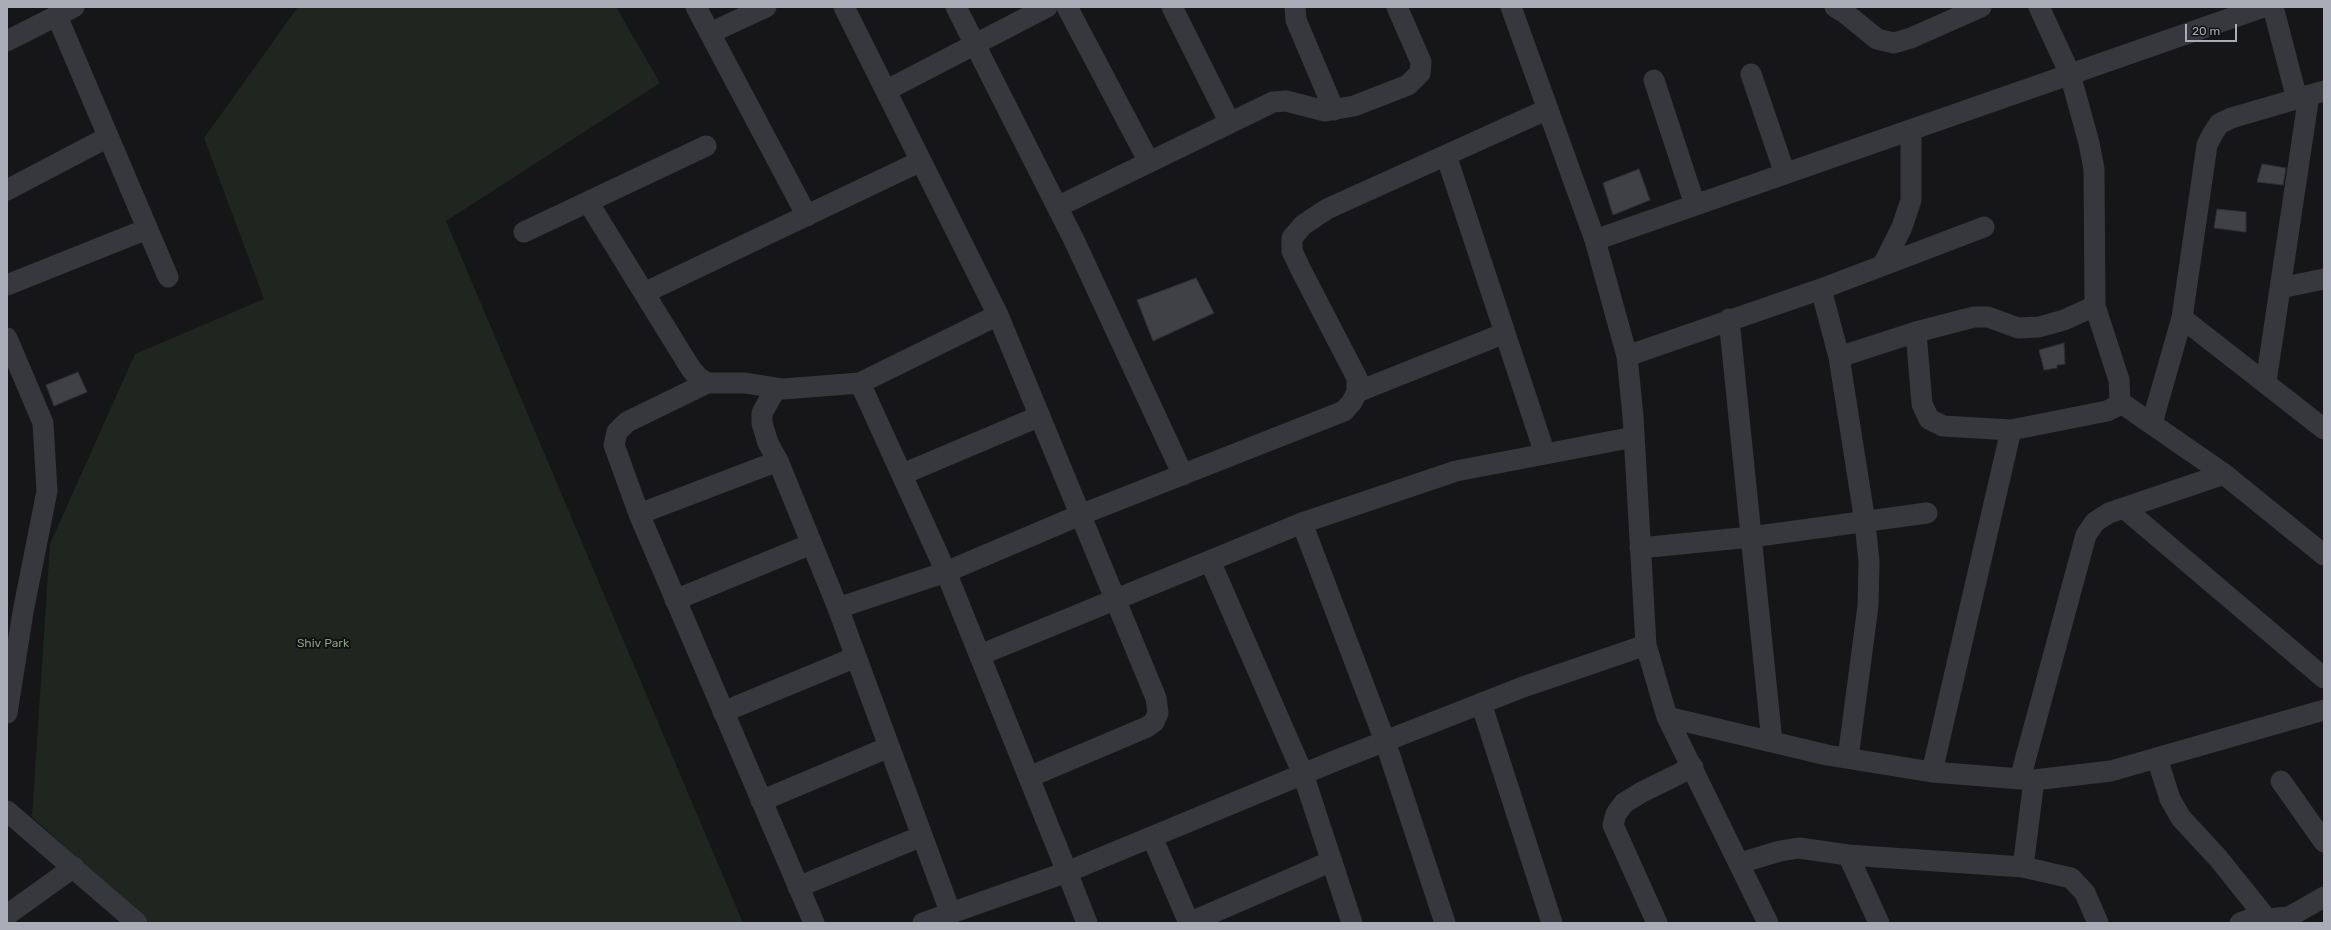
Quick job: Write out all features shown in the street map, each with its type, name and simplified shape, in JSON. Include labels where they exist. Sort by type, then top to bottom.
[{"type":"street","points":[[696,7],[807,216]]},
{"type":"street","points":[[710,33],[766,7]]},
{"type":"street","points":[[844,7],[887,90],[998,316],[1080,515],[1117,600],[1156,698],[1158,713],[1154,722],[1147,727],[1029,777]]},
{"type":"street","points":[[956,7],[1057,207],[1183,475]]},
{"type":"street","points":[[887,90],[976,45],[1046,7]]},
{"type":"street","points":[[1067,7],[1149,162]]},
{"type":"street","points":[[1172,7],[1230,123]]},
{"type":"street","points":[[1295,7],[1296,20],[1334,110]]},
{"type":"street","points":[[1057,207],[1273,102],[1286,101],[1325,111],[1334,110],[1354,106],[1408,85],[1420,73],[1421,62],[1397,7]]},
{"type":"street","points":[[1511,7],[1595,240],[1627,356],[1634,437],[1646,645],[1667,717],[1693,767],[1768,923]]},
{"type":"street","points":[[1834,7],[1845,13],[1877,39],[1894,44],[1940,15],[1981,7]]},
{"type":"street","points":[[2039,7],[2070,74],[2094,169],[2096,306],[2119,380],[2120,402]]},
{"type":"street","points":[[1595,240],[2263,7]]},
{"type":"street","points":[[2266,382],[2310,95],[2273,7]]},
{"type":"street","points":[[7,41],[65,12],[108,137],[168,276]]},
{"type":"street","points":[[1751,74],[1785,174]]},
{"type":"street","points":[[1654,80],[1695,205]]},
{"type":"street","points":[[2152,423],[2182,318],[2207,145],[2219,124],[2231,118],[2310,95]]},
{"type":"street","points":[[838,608],[946,572],[1080,515],[1344,411],[1352,402],[1357,392],[1357,378],[1292,251],[1292,238],[1303,224],[1327,209],[1548,109]]},
{"type":"street","points":[[1883,266],[1902,227],[1910,200],[1911,130]]},
{"type":"street","points":[[7,190],[108,137]]},
{"type":"street","points":[[524,232],[706,146]]},
{"type":"street","points":[[1446,155],[1545,454]]},
{"type":"street","points":[[644,293],[922,161]]},
{"type":"street","points":[[588,202],[691,369],[698,378],[707,383]]},
{"type":"street","points":[[1627,356],[1729,319],[1821,289],[1984,227]]},
{"type":"street","points":[[7,285],[148,229]]},
{"type":"street","points":[[2280,288],[2324,279]]},
{"type":"street","points":[[1821,289],[1839,357],[1865,522],[1869,562],[1868,606],[1848,758]]},
{"type":"street","points":[[1839,357],[1916,332],[1974,316],[1988,317],[2018,328],[2039,327],[2064,320],[2096,306]]},
{"type":"street","points":[[814,923],[639,514],[614,445],[617,432],[627,422],[707,383],[745,383],[783,389],[860,383],[998,316]]},
{"type":"street","points":[[2182,318],[2266,382],[2324,429]]},
{"type":"street","points":[[1729,319],[1772,742]]},
{"type":"street","points":[[1916,332],[1922,404],[1929,419],[1944,426],[2011,430],[2107,411],[2120,402]]},
{"type":"street","points":[[1357,392],[1505,333]]},
{"type":"street","points":[[7,338],[42,423],[48,491],[23,612],[7,713]]},
{"type":"street","points":[[860,383],[903,474],[946,572],[1087,923]]},
{"type":"street","points":[[776,388],[762,413],[762,424],[768,443],[778,461],[838,608],[922,836],[966,915]]},
{"type":"street","points":[[2120,402],[2224,474],[2324,555]]},
{"type":"street","points":[[903,474],[1040,416]]},
{"type":"street","points":[[1932,772],[2011,430]]},
{"type":"street","points":[[980,655],[1302,523],[1456,471],[1634,437]]},
{"type":"street","points":[[639,514],[778,461]]},
{"type":"street","points":[[2023,867],[2027,779],[2086,535],[2095,522],[2109,513],[2224,474]]},
{"type":"street","points":[[2124,508],[2324,678]]},
{"type":"street","points":[[1640,548],[1751,536],[1927,513]]},
{"type":"street","points":[[1302,523],[1385,741],[1444,923]]},
{"type":"street","points":[[675,600],[811,544]]},
{"type":"street","points":[[1210,561],[1302,774],[1352,923]]},
{"type":"street","points":[[923,923],[966,915],[1302,774],[1385,741],[1523,687],[1646,645]]},
{"type":"street","points":[[723,712],[856,657]]},
{"type":"street","points":[[1481,703],[1552,923]]},
{"type":"street","points":[[1667,717],[1848,758],[1932,772],[2027,779],[2111,771],[2324,710]]},
{"type":"street","points":[[761,801],[889,747]]},
{"type":"street","points":[[2157,758],[2170,799],[2181,818],[2218,858],[2267,919]]},
{"type":"street","points":[[1657,923],[1613,825],[1616,814],[1624,803],[1642,792],[1693,767]]},
{"type":"street","points":[[2281,781],[2324,842]]},
{"type":"street","points":[[7,811],[74,867],[137,923]]},
{"type":"street","points":[[798,887],[922,836]]},
{"type":"street","points":[[1152,837],[1189,923],[1332,862]]},
{"type":"street","points":[[1740,863],[1780,851],[1799,848],[1848,855],[2023,867],[2072,878],[2085,893],[2098,923]]},
{"type":"street","points":[[1848,855],[1879,923]]},
{"type":"street","points":[[7,915],[74,867]]},
{"type":"street","points":[[2240,923],[2252,918],[2267,919],[2289,916],[2324,897]]},
{"type":"green space","name":"Shiv Park","points":[[298,7],[616,7],[660,83],[446,221],[743,923],[150,923],[32,817],[50,544],[135,354],[264,299],[204,138]]},
{"type":"building","points":[[2262,164],[2286,168],[2283,185],[2257,182]]},
{"type":"building","points":[[1639,169],[1650,200],[1613,215],[1603,183]]},
{"type":"building","points":[[2217,209],[2246,212],[2246,232],[2214,228]]},
{"type":"building","points":[[1196,278],[1214,313],[1153,341],[1137,300]]},
{"type":"building","points":[[2064,343],[2065,364],[2057,365],[2057,368],[2044,370],[2039,350]]},
{"type":"building","points":[[78,372],[87,392],[54,406],[46,385]]}]
